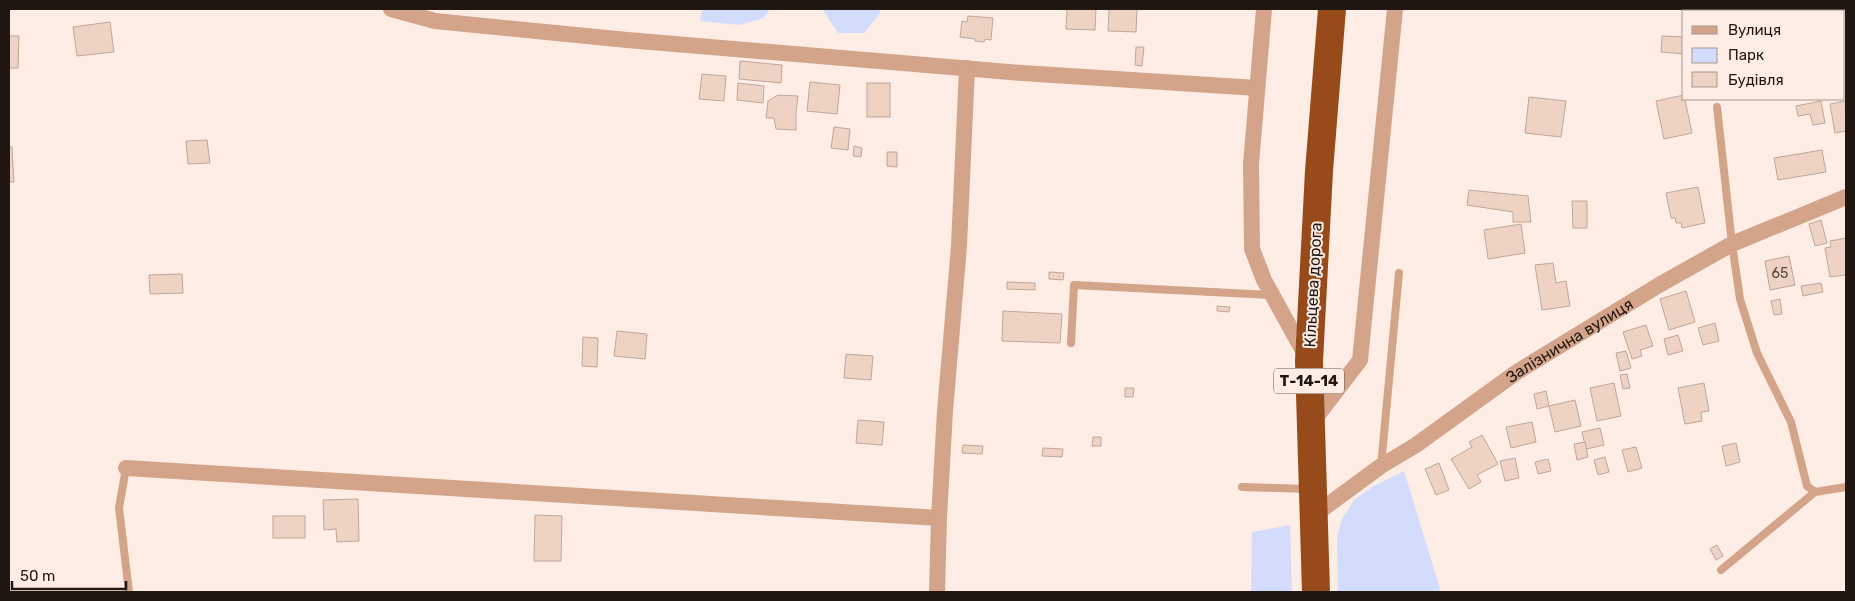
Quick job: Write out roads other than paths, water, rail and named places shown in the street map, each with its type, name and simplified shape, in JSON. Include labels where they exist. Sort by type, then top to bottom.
[{"type":"highway","name":"Кільцева дорога","points":[[1316,592],[1309,361],[1319,171],[1332,9]]},
{"type":"street","points":[[391,9],[435,21],[627,40],[1022,74],[1257,88]]},
{"type":"street","points":[[1264,9],[1251,164],[1252,249],[1264,280],[1309,361]]},
{"type":"street","points":[[1310,426],[1360,360],[1395,9]]},
{"type":"street","points":[[937,592],[944,411],[959,246],[967,68]]},
{"type":"street","name":"Залізнична вулиця","points":[[1313,503],[1416,445],[1517,372],[1659,285],[1732,244],[1846,197]]},
{"type":"street","points":[[126,468],[939,518]]},
{"type":"lane","points":[[1717,107],[1740,299],[1757,352],[1791,422],[1807,486],[1815,492]]},
{"type":"lane","points":[[1381,466],[1399,274]]},
{"type":"lane","points":[[1070,343],[1074,285],[1272,295]]},
{"type":"lane","points":[[126,468],[119,508],[129,592]]},
{"type":"lane","points":[[1242,487],[1313,503]]},
{"type":"lane","points":[[1721,570],[1815,492],[1846,487]]}]
